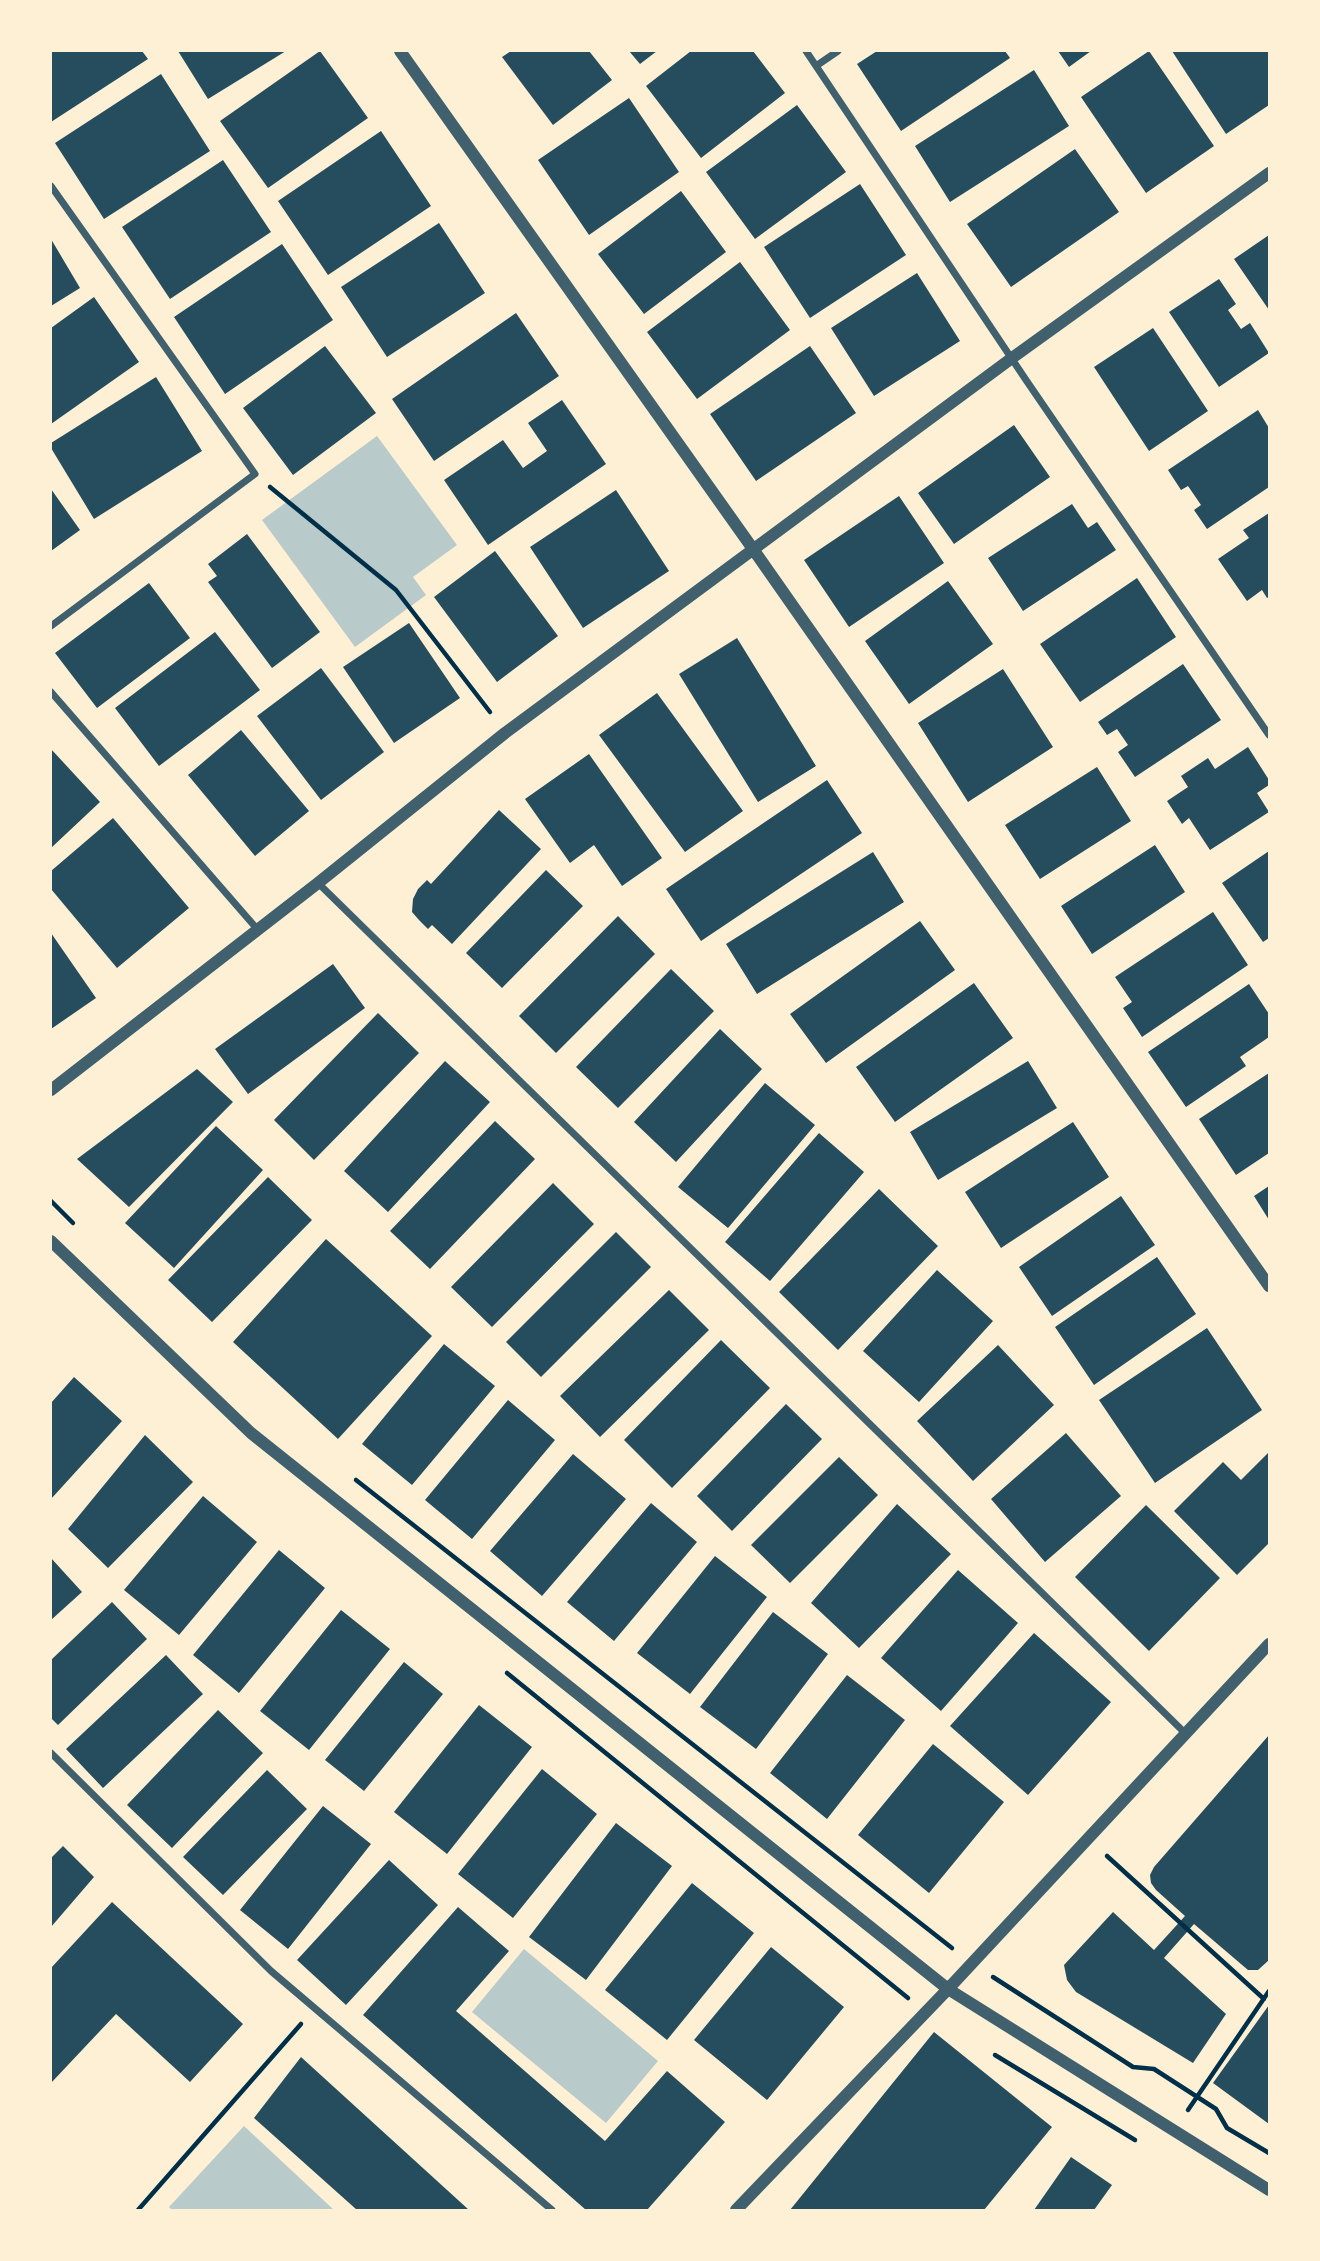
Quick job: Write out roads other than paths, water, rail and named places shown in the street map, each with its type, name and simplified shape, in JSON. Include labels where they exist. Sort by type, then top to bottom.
[{"type":"street","points":[[400,51],[753,549],[1269,1286]]},
{"type":"street","points":[[806,51],[1269,735]]},
{"type":"street","points":[[816,66],[838,51]]},
{"type":"street","points":[[51,1090],[318,883],[505,733],[1012,358],[1269,173]]},
{"type":"street","points":[[51,187],[255,474],[51,626]]},
{"type":"street","points":[[51,692],[258,930]]},
{"type":"street","points":[[318,883],[1185,1734]]},
{"type":"street","points":[[51,1241],[251,1433],[948,1989],[1269,2190]]},
{"type":"street","points":[[736,2210],[972,1964],[1269,1644]]},
{"type":"street","points":[[51,1753],[271,1971],[552,2210]]}]
